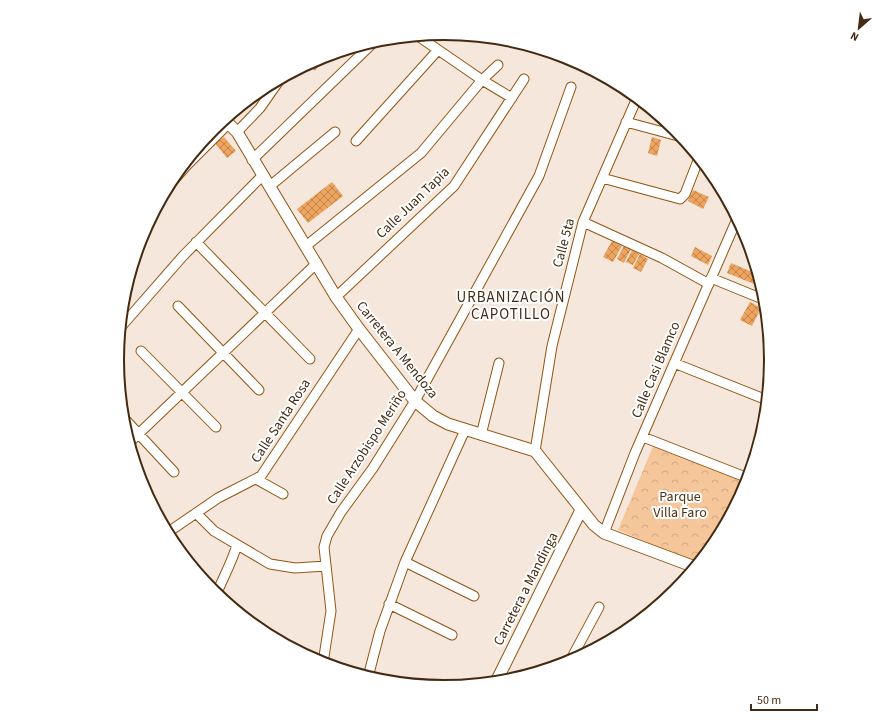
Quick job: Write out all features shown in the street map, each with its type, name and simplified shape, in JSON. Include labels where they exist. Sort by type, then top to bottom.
[{"type":"street","points":[[425,41],[482,80],[512,98]]},
{"type":"street","points":[[252,160],[366,50]]},
{"type":"street","points":[[356,141],[438,50]]},
{"type":"street","points":[[306,246],[421,152],[482,80],[498,65]]},
{"type":"street","name":"Calle Juan Tapia","points":[[336,296],[454,186],[524,80]]},
{"type":"street","name":"Calle Arzobispo Meriño","points":[[324,657],[331,611],[324,547],[333,526],[415,401],[539,176],[570,86]]},
{"type":"street","points":[[237,132],[260,108],[273,90]]},
{"type":"street","name":"Calle 5ta","points":[[535,451],[552,346],[583,222],[634,104]]},
{"type":"street","points":[[626,122],[671,135]]},
{"type":"street","name":"Carretera A Mendoza","points":[[228,123],[237,132],[252,160],[270,186],[336,296],[359,329],[415,401],[433,416],[464,430],[535,451]]},
{"type":"street","points":[[270,186],[336,132]]},
{"type":"street","points":[[602,178],[680,198],[685,194],[697,164]]},
{"type":"street","points":[[126,322],[196,242],[263,175]]},
{"type":"street","points":[[583,222],[710,281],[757,297]]},
{"type":"street","name":"Calle Casi Blamco","points":[[604,533],[674,363],[734,226]]},
{"type":"street","points":[[196,242],[310,359]]},
{"type":"street","points":[[133,439],[316,263]]},
{"type":"street","points":[[178,306],[260,390]]},
{"type":"street","name":"Calle Santa Rosa","points":[[172,530],[218,498],[261,476],[359,329]]},
{"type":"street","points":[[141,351],[216,427]]},
{"type":"street","points":[[481,435],[499,362]]},
{"type":"street","points":[[674,363],[761,398]]},
{"type":"street","points":[[131,425],[174,472]]},
{"type":"street","points":[[370,671],[389,604],[405,562],[464,430]]},
{"type":"street","points":[[643,437],[742,476]]},
{"type":"street","points":[[535,451],[581,510],[594,525],[604,533],[689,565]]},
{"type":"street","points":[[256,479],[283,494]]},
{"type":"street","name":"Carretera a Mandinga","points":[[499,675],[581,510]]},
{"type":"street","points":[[196,513],[214,531],[270,564],[295,568],[326,566]]},
{"type":"street","points":[[219,588],[226,570],[233,560],[237,545]]},
{"type":"street","points":[[405,562],[474,596]]},
{"type":"street","points":[[389,604],[452,635]]},
{"type":"street","points":[[575,652],[599,607]]},
{"type":"green space","name":"Parque Villa Faro","points":[[654,444],[740,480],[721,520],[710,538],[692,562],[618,530]]},
{"type":"building","points":[[319,65],[319,65],[315,71],[312,68]]},
{"type":"building","points":[[224,137],[236,151],[227,158],[215,143]]},
{"type":"building","points":[[652,137],[661,140],[657,156],[648,153]]},
{"type":"building","points":[[332,182],[343,196],[308,223],[297,209]]},
{"type":"building","points":[[693,190],[709,197],[703,209],[688,201]]},
{"type":"building","points":[[612,241],[622,246],[613,262],[603,257]]},
{"type":"building","points":[[624,246],[631,249],[624,263],[617,259]]},
{"type":"building","points":[[695,247],[712,256],[708,265],[691,256]]},
{"type":"building","points":[[632,250],[639,254],[633,265],[626,262]]},
{"type":"building","points":[[640,254],[648,259],[641,272],[633,268]]},
{"type":"building","points":[[731,263],[751,272],[754,284],[727,273]]},
{"type":"building","points":[[750,302],[759,307],[760,311],[752,326],[740,320]]},
{"type":"district","name":"URBANIZACIÓN CAPOTILLO","points":[[511,306]]}]
